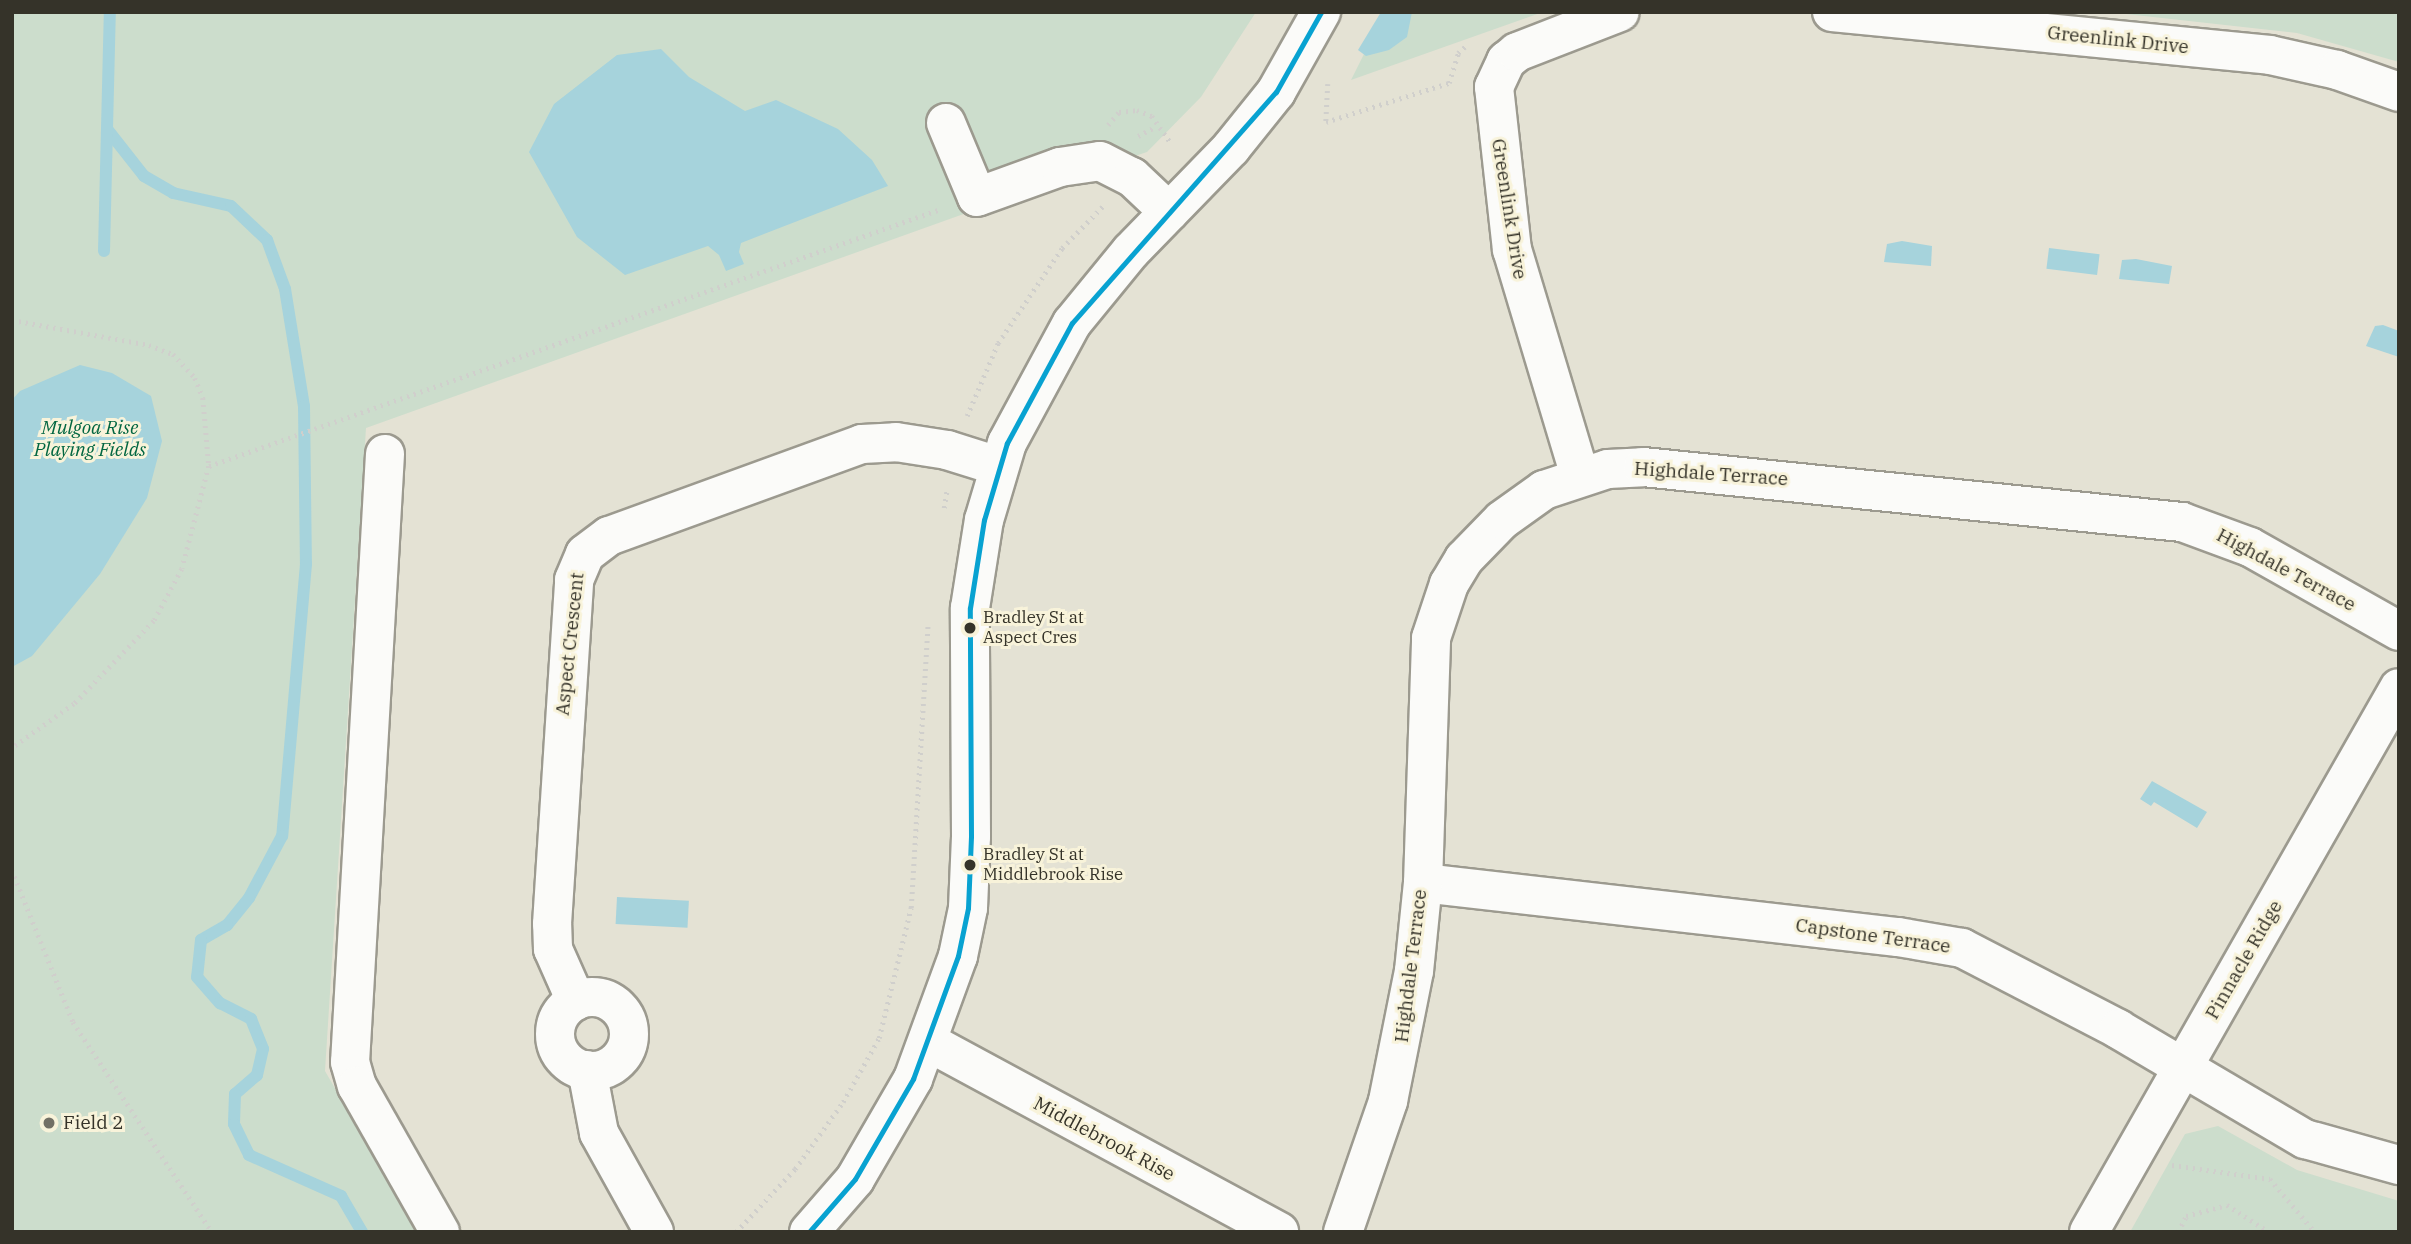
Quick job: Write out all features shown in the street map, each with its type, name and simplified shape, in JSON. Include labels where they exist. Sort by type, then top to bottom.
[{"type":"street","points":[[809,1232],[855,1179],[930,1043],[958,956],[968,908],[972,802],[968,631],[977,550],[998,466],[1044,369],[1072,323],[1112,272],[1231,148],[1276,92],[1321,12]]},
{"type":"street","name":"Greenlink Drive","points":[[1580,476],[1512,250],[1494,87],[1506,61],[1517,52],[1620,12]]},
{"type":"street","name":"Greenlink Drive","points":[[1832,12],[2270,55],[2337,71],[2399,92]]},
{"type":"street","points":[[946,124],[977,197],[1060,167],[1100,161],[1132,177],[1169,212]]},
{"type":"street","name":"Aspect Crescent","points":[[576,1000],[552,949],[552,924],[561,732],[574,580],[585,554],[609,536],[862,444],[896,442],[934,448],[998,466]]},
{"type":"street","points":[[385,454],[350,1062],[357,1086],[440,1232]]},
{"type":"street","name":"Highdale Terrace","points":[[1343,1232],[1367,1169],[1402,1043],[1423,883],[1426,674],[1431,638],[1449,584],[1464,559],[1502,520],[1544,490],[1580,476],[1643,467],[2182,522],[2250,547],[2399,631]]},
{"type":"street","name":"Pinnacle Ridge","points":[[2089,1232],[2399,688]]},
{"type":"street","name":"Capstone Terrace","points":[[1423,883],[1898,937],[1962,948],[2118,1028],[2181,1068],[2305,1139],[2399,1165]]},
{"type":"street","points":[[601,998],[622,1011],[629,1034],[621,1058],[611,1066],[587,1070],[566,1060],[556,1040],[559,1017],[576,1000],[601,998]]},
{"type":"street","name":"Middlebrook Rise","points":[[930,1043],[1279,1232]]},
{"type":"street","points":[[587,1070],[599,1133],[654,1232]]},
{"type":"path","points":[[1326,122],[1449,83],[1458,53],[1479,35]]},
{"type":"path","points":[[1100,161],[1111,143],[1109,121],[1119,112],[1137,110],[1152,116],[1170,142]]},
{"type":"path","points":[[209,466],[239,459],[977,197]]},
{"type":"path","points":[[12,320],[149,345],[173,354],[195,378],[203,398],[209,466],[182,569],[154,621],[74,704],[12,748]]},
{"type":"path","points":[[12,870],[73,1022],[212,1232]]},
{"type":"path","points":[[2172,1165],[2270,1179],[2315,1232]]},
{"type":"path","points":[[2178,1232],[2186,1216],[2227,1205],[2269,1232]]},
{"type":"green space","name":"Mulgoa Rise Playing Fields","points":[[12,12],[1256,12],[1201,97],[1147,152],[1135,156],[1108,183],[1081,172],[366,428],[325,1071],[418,1232],[12,1232]]},
{"type":"green space","points":[[1385,12],[1543,12],[1351,80]]},
{"type":"green space","points":[[2108,12],[2399,12],[2399,62],[2297,33]]},
{"type":"green space","points":[[2218,1126],[2297,1170],[2399,1201],[2399,1232],[2130,1232],[2185,1134]]},
{"type":"water","points":[[1381,12],[1412,12],[1407,37],[1389,50],[1366,56],[1358,50]]},
{"type":"water","points":[[661,49],[689,77],[745,111],[776,100],[838,129],[872,160],[888,186],[741,243],[739,252],[744,264],[726,271],[719,255],[708,246],[625,275],[577,237],[529,152],[554,104],[617,55]]},
{"type":"water","points":[[1902,241],[1932,246],[1931,266],[1884,262],[1887,244]]},
{"type":"water","points":[[2049,248],[2100,254],[2097,275],[2046,269]]},
{"type":"water","points":[[2136,259],[2172,266],[2169,284],[2119,279],[2122,260]]},
{"type":"water","points":[[2383,325],[2399,331],[2399,357],[2366,346],[2375,326]]},
{"type":"water","points":[[80,365],[112,373],[151,396],[162,441],[147,498],[100,574],[32,656],[12,667],[12,400],[20,391]]},
{"type":"water","points":[[2152,781],[2207,812],[2197,828],[2154,802],[2151,806],[2140,799]]},
{"type":"water","points":[[617,897],[689,901],[687,928],[616,924]]},
{"type":"waterway","points":[[104,251],[110,12]]},
{"type":"waterway","points":[[107,129],[144,176],[173,193],[231,206],[267,240],[285,289],[304,406],[306,564],[282,836],[249,898],[227,925],[201,940],[197,977],[220,1003],[251,1019],[263,1049],[257,1075],[235,1094],[234,1124],[249,1155],[341,1196],[362,1232]]},
{"type":"transit line","points":[[809,1232],[855,1179],[913,1079],[958,956],[968,908],[971,836],[970,608],[984,520],[1007,443],[1072,323],[1276,92],[1321,12]]},
{"type":"place","name":"Bradley St at Aspect Cres","points":[[970,628]]},
{"type":"place","name":"Bradley St at Middlebrook Rise","points":[[970,865]]},
{"type":"place","name":"Field 2","points":[[49,1123]]}]
